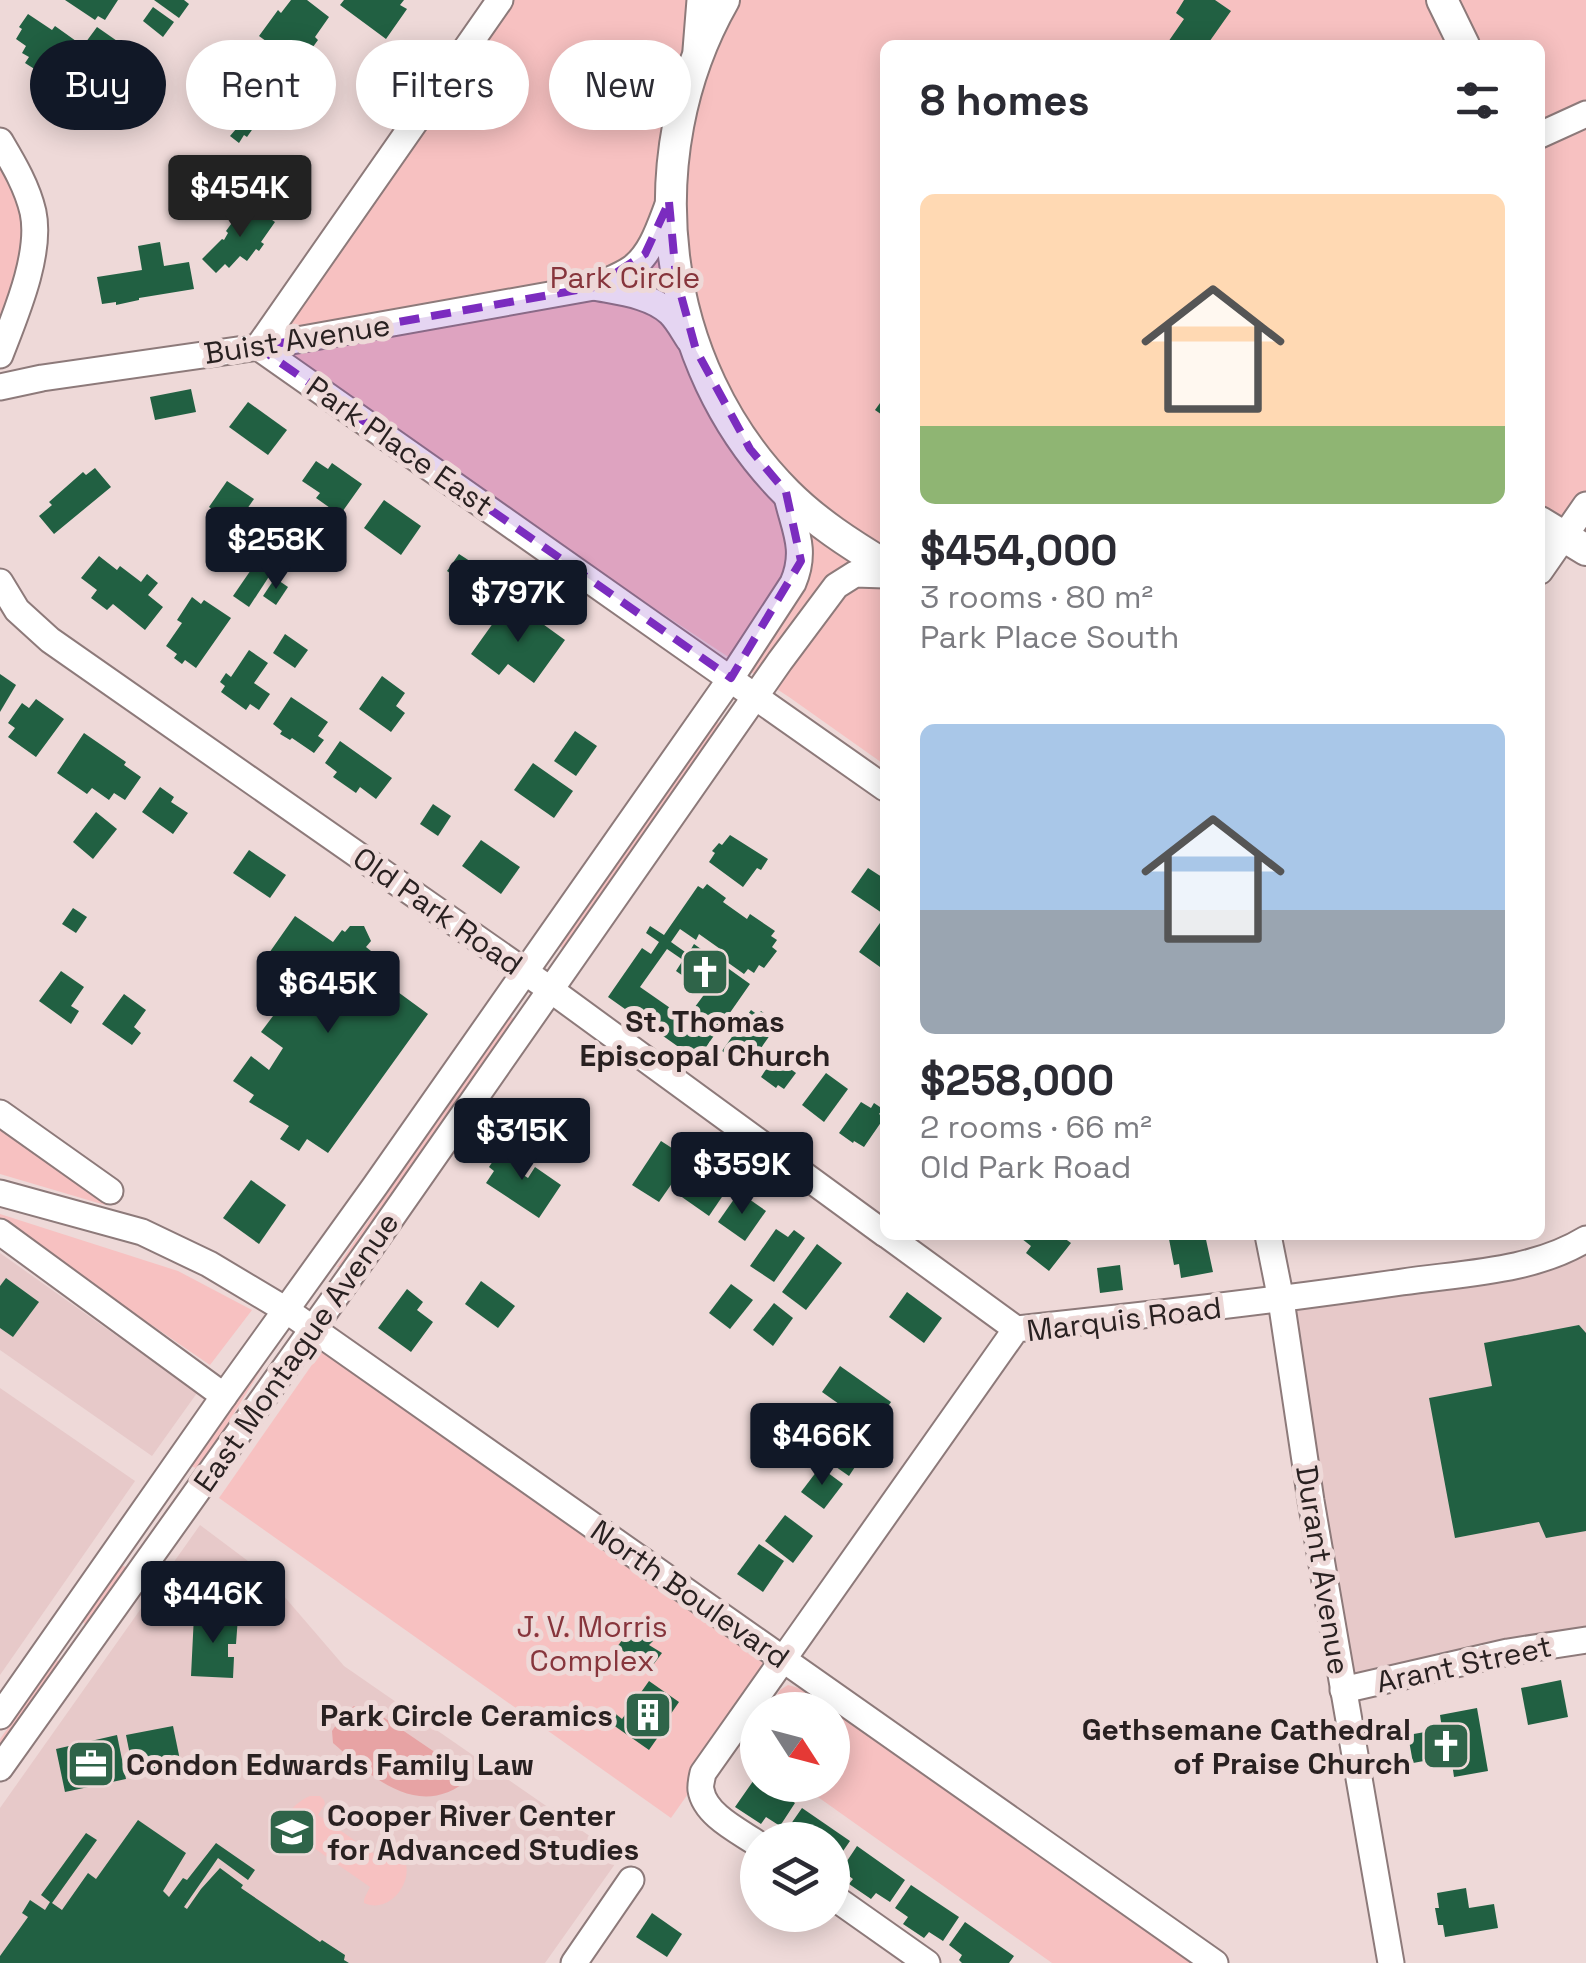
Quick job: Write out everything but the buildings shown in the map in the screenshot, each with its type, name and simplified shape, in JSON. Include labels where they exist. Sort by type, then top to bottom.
[{"type":"main road","points":[[724,0],[696,58],[681,105],[672,154],[669,202],[676,277],[696,350],[729,417],[786,492],[841,539],[880,562]]},
{"type":"main road","points":[[1442,0],[1462,40]]},
{"type":"main road","points":[[1545,512],[1564,536]]},
{"type":"street","points":[[258,346],[500,0]]},
{"type":"street","points":[[696,58],[700,0]]},
{"type":"street","points":[[1545,112],[1586,113]]},
{"type":"street","points":[[1545,133],[1586,113]]},
{"type":"street","points":[[0,141],[19,173],[34,224],[25,287],[0,355]]},
{"type":"street","name":"Buist Avenue","points":[[0,387],[594,287],[632,268],[645,254],[669,202]]},
{"type":"street","name":"Buist Avenue","points":[[594,287],[628,294],[666,310],[696,350]]},
{"type":"street","name":"Park Place East","points":[[258,346],[880,784]]},
{"type":"street","name":"East Montague Avenue","points":[[0,1716],[376,1186],[794,583],[802,552],[786,492]]},
{"type":"street","points":[[1545,564],[1586,505]]},
{"type":"street","name":"East Montague Avenue","points":[[0,1768],[755,695],[836,586],[854,574],[880,575]]},
{"type":"street","name":"Old Park Road","points":[[0,582],[17,610],[50,640],[551,990],[880,1230]]},
{"type":"street","points":[[0,1113],[110,1191]]},
{"type":"street","name":"North Boulevard","points":[[0,1193],[142,1232],[209,1264],[313,1327],[1215,1963]]},
{"type":"street","points":[[0,1232],[224,1396]]},
{"type":"street","name":"Marquis Road","points":[[740,1831],[706,1802],[700,1788],[703,1773],[1016,1329],[1282,1300],[1532,1263],[1586,1239]]},
{"type":"street","name":"Old Park Road","points":[[894,1240],[1016,1329]]},
{"type":"street","name":"Durant Avenue","points":[[1269,1240],[1391,1963]]},
{"type":"street","name":"Arant Street","points":[[1343,1690],[1508,1652],[1586,1640]]},
{"type":"street","points":[[574,1963],[632,1880]]},
{"type":"street","points":[[850,1909],[927,1963]]},
{"type":"highlighted area","points":[[669,202],[676,277],[696,350],[750,449],[786,492],[801,561],[731,678],[258,347],[594,287],[645,254]]},
{"type":"shaded area","points":[[1586,1239],[1586,1642],[1343,1690],[1281,1300],[1532,1263]]},
{"type":"shaded area","points":[[0,1253],[197,1393],[152,1456],[0,1350]]},
{"type":"shaded area","points":[[0,1388],[135,1481],[0,1675]]},
{"type":"shaded area","name":"Cooper River Center for Advanced Studies","points":[[200,1525],[264,1573],[344,1666],[620,1857],[545,1963],[0,1963],[0,1808]]},
{"type":"shaded area","points":[[354,1706],[367,1706],[470,1778],[451,1791],[433,1796],[415,1795],[381,1781],[333,1743],[332,1731]]},
{"type":"green space","name":"Park Circle","points":[[501,0],[1586,0],[1586,505],[1545,564],[1545,40],[880,40],[880,761],[789,697],[259,347],[410,130],[529,130],[529,40],[473,40]]},
{"type":"green space","points":[[0,143],[31,211],[0,351]]},
{"type":"green space","points":[[716,719],[721,727],[567,948],[562,948],[558,942]]},
{"type":"green space","points":[[508,1017],[516,1022],[354,1253],[337,1267]]},
{"type":"green space","points":[[0,1117],[110,1191],[105,1205],[0,1174]]},
{"type":"green space","points":[[0,1214],[178,1271],[252,1310],[210,1365],[0,1221]]},
{"type":"green space","name":"J. V. Morris Complex","points":[[330,1339],[783,1659],[760,1692],[740,1692],[740,1720],[671,1818],[219,1498]]},
{"type":"green space","points":[[263,1361],[201,1466],[187,1465]]},
{"type":"green space","points":[[119,1564],[126,1571],[85,1624],[81,1620]]},
{"type":"green space","points":[[57,1660],[62,1664],[0,1752],[0,1739]]},
{"type":"green space","points":[[788,1685],[806,1692],[779,1692]]},
{"type":"green space","points":[[850,1724],[1192,1963],[1052,1963],[825,1802],[850,1802]]},
{"type":"green space","points":[[310,1796],[324,1800],[318,1815],[386,1862],[399,1851],[407,1871],[393,1898],[384,1904],[364,1903],[370,1887],[301,1839],[292,1850],[284,1847],[282,1831],[286,1817]]},
{"type":"place","name":"St. Thomas Episcopal Church","points":[[705,972]]},
{"type":"place","name":"Park Circle Ceramics","points":[[648,1715]]},
{"type":"place","name":"Gethsemane Cathedral of Praise Church","points":[[1446,1746]]},
{"type":"place","name":"Condon Edwards Family Law","points":[[91,1764]]},
{"type":"place","name":"Cooper River Center for Advanced Studies","points":[[292,1832]]}]
